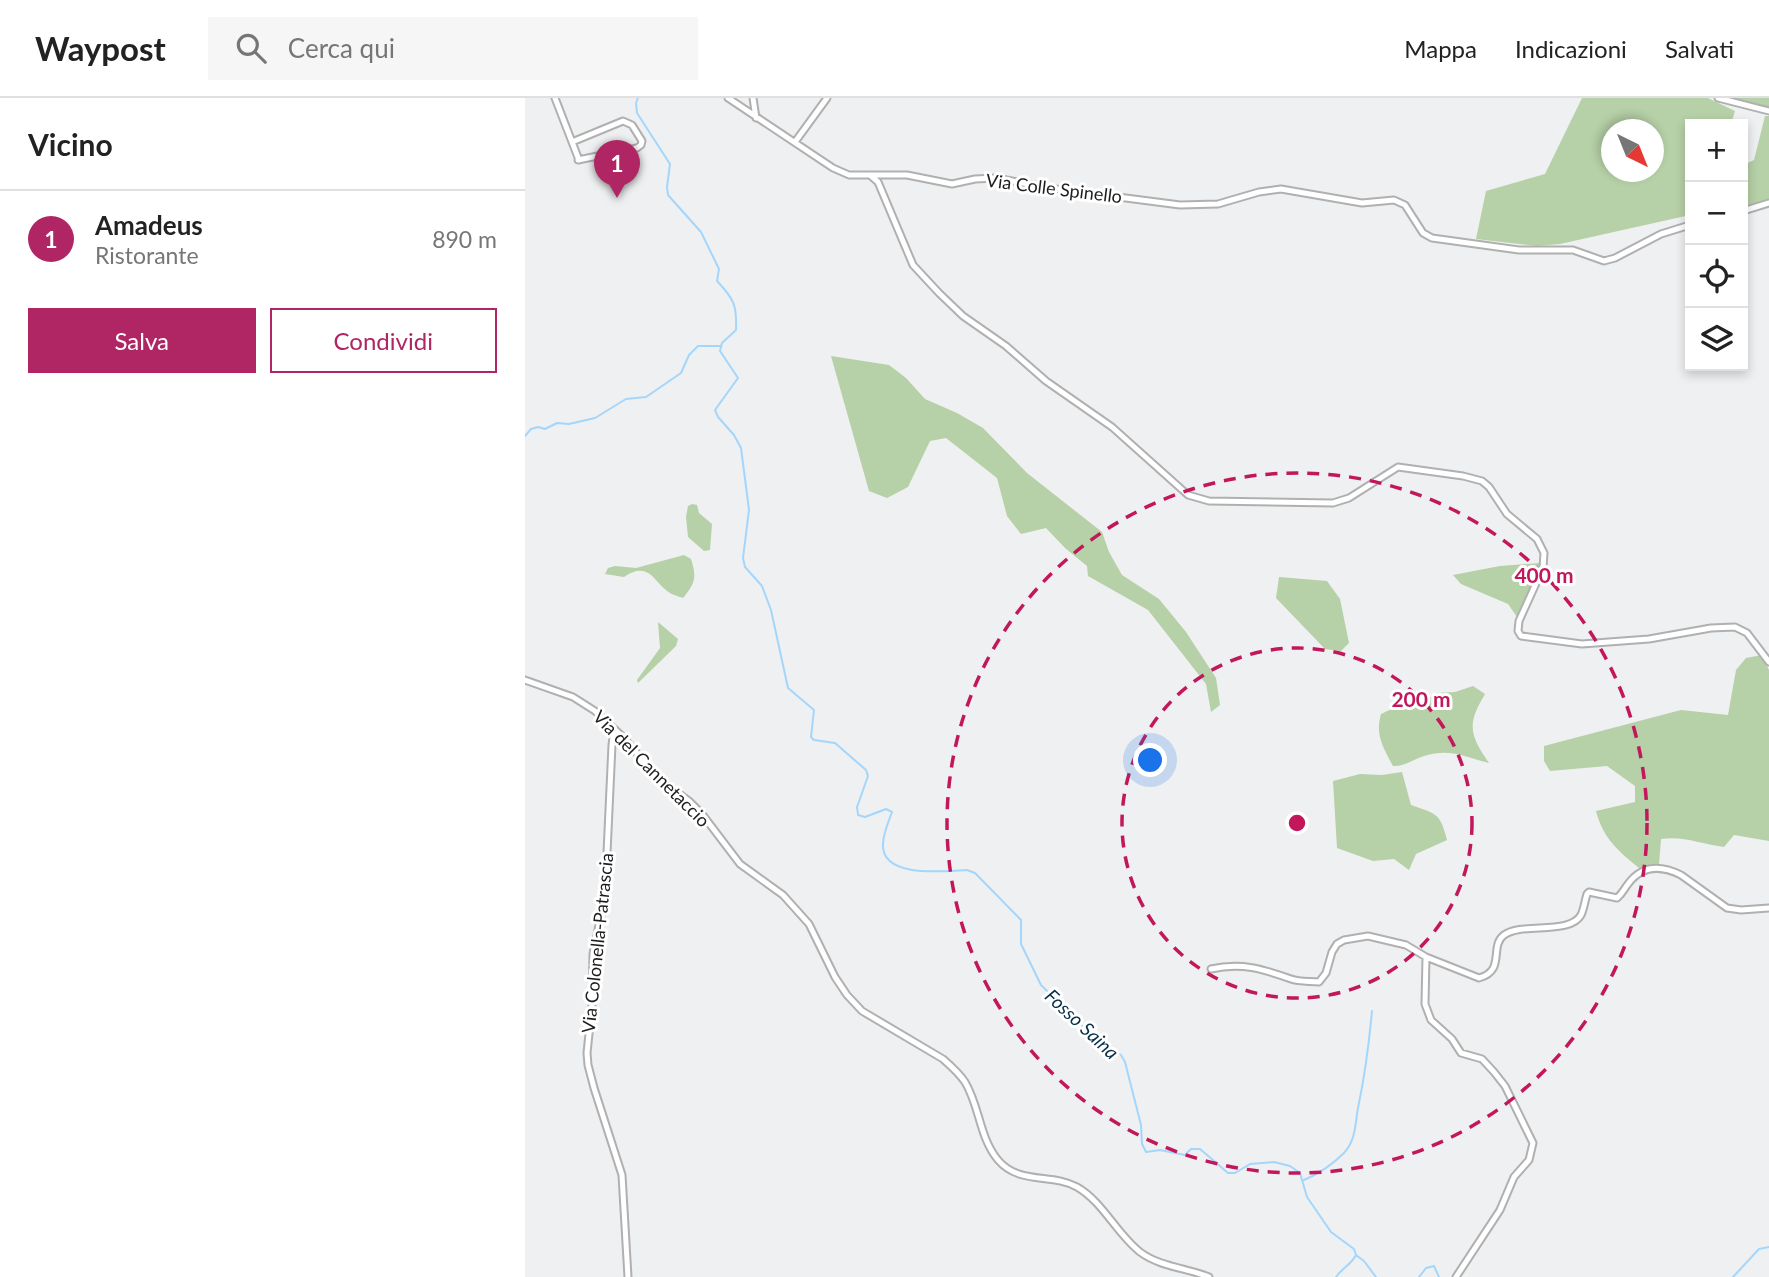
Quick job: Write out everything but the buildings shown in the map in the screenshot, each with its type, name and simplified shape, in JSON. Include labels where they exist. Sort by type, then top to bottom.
[{"type":"street","points":[[555,98],[579,161],[635,149],[642,141],[632,125],[623,121],[572,142]]},
{"type":"street","name":"Via Colle Spinello","points":[[728,98],[839,171],[849,174],[911,175],[954,184],[996,178],[1167,204],[1222,203],[1277,189],[1359,203],[1394,200],[1405,205],[1423,233],[1432,238],[1520,250],[1577,250],[1604,261],[1661,234],[1685,227]]},
{"type":"street","points":[[753,98],[756,118]]},
{"type":"street","points":[[795,142],[827,98]]},
{"type":"street","points":[[1718,98],[1769,111]]},
{"type":"street","points":[[870,176],[878,182],[913,265],[939,293],[963,316],[1009,349],[1046,382],[1112,427],[1188,495],[1209,501],[1327,503],[1346,499],[1395,467],[1471,477],[1488,485],[1505,512],[1536,537],[1543,551],[1541,575],[1519,624],[1518,632],[1523,637],[1582,644],[1645,640],[1711,628],[1735,627],[1748,634],[1769,662]]},
{"type":"street","points":[[1748,209],[1769,203]]},
{"type":"street","name":"Via del Cannetaccio","points":[[525,680],[573,697],[595,711],[658,778],[702,814],[740,864],[783,895],[809,924],[835,977],[862,1011],[943,1059],[954,1069],[966,1084],[985,1139],[1004,1166],[1023,1176],[1060,1180],[1078,1188],[1106,1213],[1140,1252],[1172,1267],[1209,1277]]},
{"type":"street","name":"Via Colonella-Patrascia","points":[[614,729],[605,896],[593,954],[587,1053],[591,1076],[622,1175],[628,1277]]},
{"type":"street","points":[[1211,969],[1231,964],[1273,971],[1293,980],[1319,982],[1326,973],[1337,944],[1343,940],[1368,936],[1406,945],[1473,978],[1484,977],[1495,965],[1502,937],[1510,932],[1549,928],[1572,922],[1580,917],[1590,892],[1617,898],[1638,874],[1645,869],[1654,868],[1673,871],[1727,908],[1769,908]]},
{"type":"street","points":[[1426,957],[1425,1004],[1431,1020],[1452,1039],[1461,1052],[1482,1059],[1494,1072],[1505,1086],[1533,1143],[1529,1160],[1514,1177],[1500,1210],[1456,1277]]},
{"type":"green space","points":[[1582,98],[1708,98],[1735,111],[1733,119],[1685,119],[1685,216],[1560,244],[1537,246],[1476,239],[1486,191],[1545,174]]},
{"type":"green space","points":[[1727,98],[1769,98],[1769,108]]},
{"type":"green space","points":[[1765,116],[1769,116],[1769,201],[1748,207],[1748,163],[1754,160]]},
{"type":"green space","points":[[831,356],[889,365],[906,378],[925,399],[983,428],[1027,473],[1102,532],[1122,575],[1159,599],[1186,632],[1216,678],[1220,705],[1211,712],[1206,684],[1148,610],[1088,576],[1087,566],[1046,528],[1021,534],[1007,516],[997,478],[946,438],[930,441],[908,487],[887,498],[869,491]]},
{"type":"green space","points":[[697,505],[699,513],[712,524],[710,550],[704,551],[688,537],[686,517],[688,506]]},
{"type":"green space","points":[[684,555],[691,559],[694,576],[683,598],[669,592],[644,571],[624,577],[605,574],[608,568],[615,566],[636,568]]},
{"type":"green space","points":[[1540,563],[1535,584],[1517,617],[1508,604],[1461,584],[1453,575],[1500,566]]},
{"type":"green space","points":[[1279,577],[1327,581],[1340,599],[1349,643],[1341,651],[1325,649],[1276,598]]},
{"type":"green space","points":[[658,622],[678,639],[676,646],[638,683],[637,680],[660,648]]},
{"type":"green space","points":[[1762,655],[1769,670],[1769,841],[1734,835],[1724,847],[1685,839],[1661,839],[1659,865],[1639,868],[1612,843],[1596,811],[1635,802],[1635,786],[1607,766],[1550,771],[1544,761],[1544,746],[1681,710],[1728,715],[1736,670],[1746,658]]},
{"type":"green space","points":[[1473,686],[1485,694],[1475,713],[1473,729],[1477,744],[1489,763],[1457,754],[1442,753],[1393,766],[1380,735],[1381,714],[1398,706],[1422,702],[1437,693],[1455,692]]},
{"type":"green space","points":[[1402,772],[1411,805],[1436,815],[1447,840],[1416,854],[1409,870],[1394,859],[1373,861],[1337,848],[1333,781],[1360,774]]},
{"type":"waterway","name":"Fosso Saina","points":[[638,98],[637,113],[670,164],[668,195],[701,232],[719,269],[717,281],[731,298],[735,308],[736,330],[722,343],[720,351],[738,378],[715,410],[741,448],[749,510],[743,558],[745,567],[762,586],[771,610],[788,688],[814,710],[811,737],[814,740],[835,743],[866,770],[868,776],[857,807],[858,815],[865,817],[886,809],[892,812],[883,844],[885,855],[892,863],[916,870],[967,870],[975,873],[1021,920],[1021,944],[1041,985],[1088,1032],[1121,1055],[1125,1062],[1146,1152],[1160,1150],[1185,1155],[1191,1149],[1200,1149],[1228,1173],[1235,1173],[1250,1164],[1274,1162],[1290,1166],[1300,1173],[1307,1197],[1331,1232],[1354,1249],[1356,1255],[1376,1277]]},
{"type":"waterway","name":"Fosso Saina","points":[[525,436],[531,429],[545,429],[557,423],[569,424],[595,418],[626,399],[646,397],[681,373],[689,355],[698,346],[720,346]]},
{"type":"waterway","points":[[1304,1180],[1335,1161],[1351,1143],[1365,1072],[1372,1011]]},
{"type":"waterway","points":[[1733,1277],[1759,1249],[1769,1247]]},
{"type":"waterway","points":[[1336,1277],[1356,1255]]},
{"type":"waterway","name":"Fosso Saina","points":[[1419,1277],[1426,1268],[1434,1266],[1439,1277]]},
{"type":"place","name":"Amadeus","points":[[617,198]]}]
